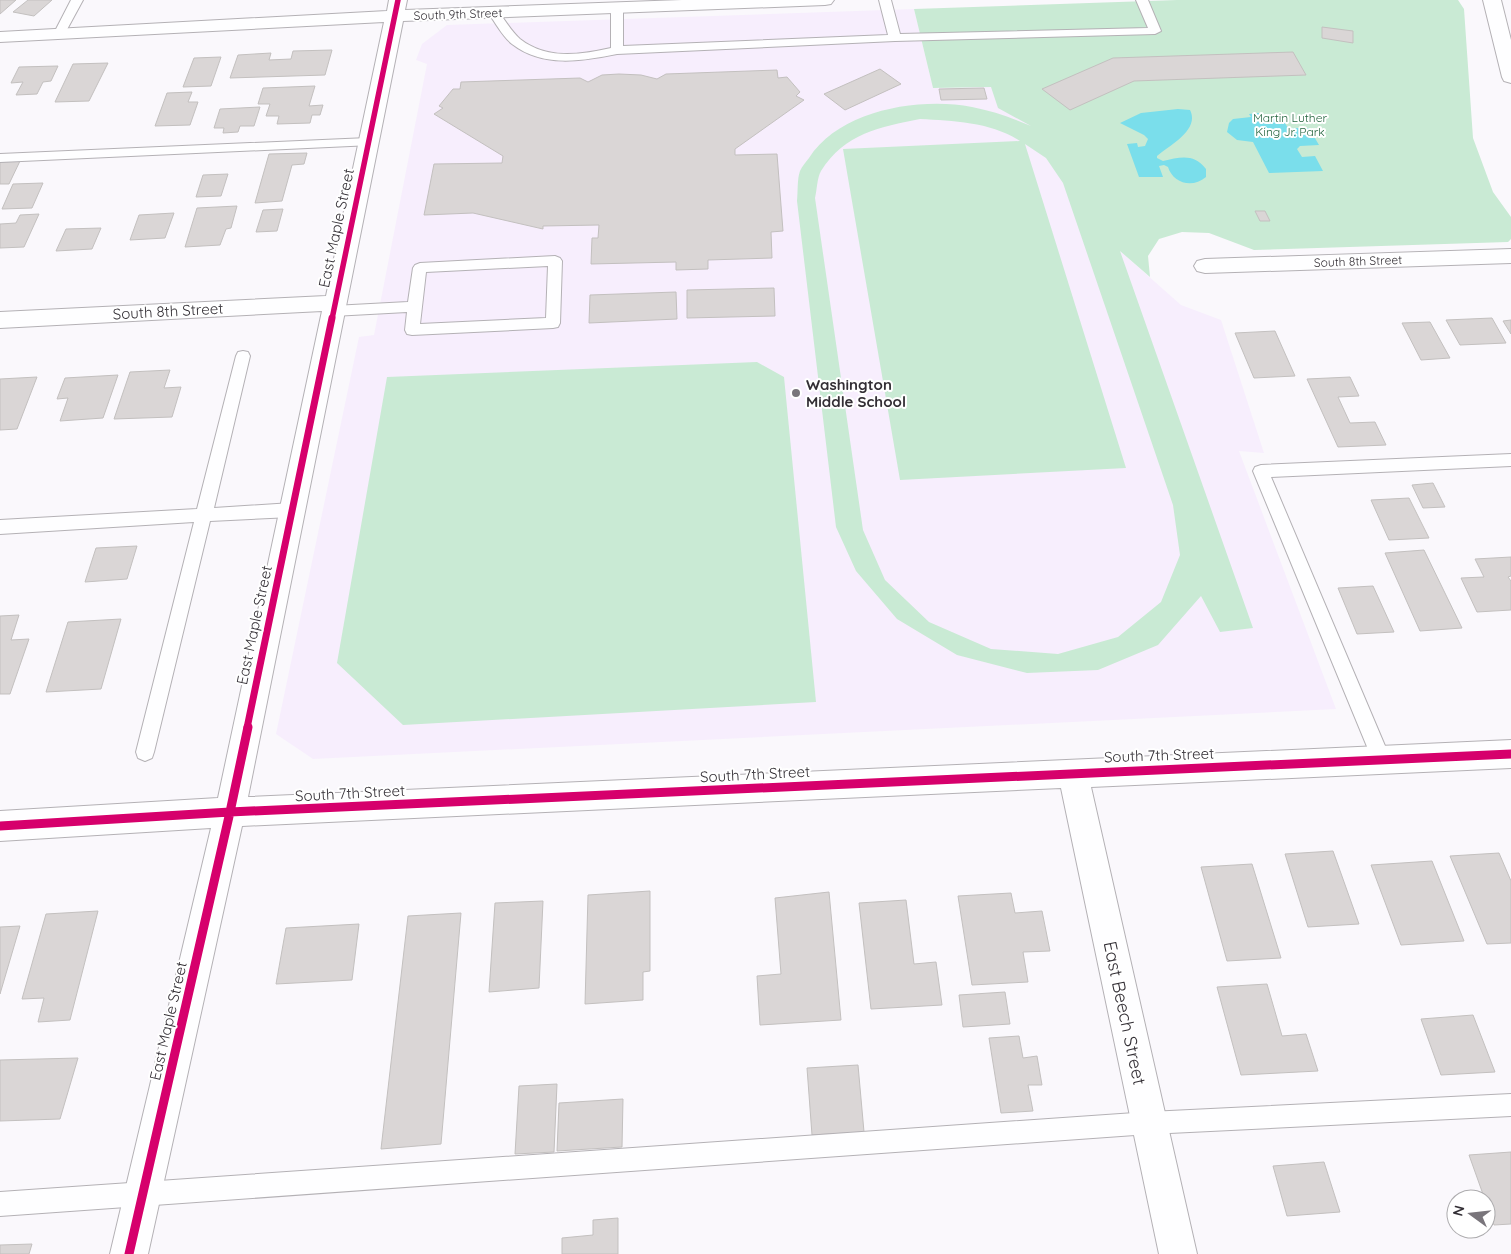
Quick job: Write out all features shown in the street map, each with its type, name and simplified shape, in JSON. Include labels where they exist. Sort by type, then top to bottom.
[{"type":"street","name":"South 9th Street","points":[[0,38],[397,8],[494,12],[826,0]]},
{"type":"street","points":[[1492,0],[1511,78]]},
{"type":"street","name":"East Maple Street","points":[[129,1254],[230,812],[397,8]]},
{"type":"street","name":"South 8th Street","points":[[1206,266],[1511,256]]},
{"type":"street","name":"South 8th Street","points":[[0,320],[334,307]]},
{"type":"street","name":"South 7th Street","points":[[0,826],[230,812],[1511,754]]},
{"type":"street","name":"East Beech Street","points":[[1072,773],[1178,1254]]},
{"type":"lane","points":[[60,33],[77,0]]},
{"type":"lane","points":[[886,0],[895,38]]},
{"type":"lane","points":[[494,12],[514,40],[529,50],[561,59],[578,58],[617,50],[895,38],[1156,31],[1142,0]]},
{"type":"lane","points":[[617,8],[617,50]]},
{"type":"lane","points":[[0,158],[368,142]]},
{"type":"lane","points":[[555,261],[553,323],[412,330],[415,307],[420,268],[555,261]]},
{"type":"lane","points":[[334,307],[415,307]]},
{"type":"lane","points":[[145,752],[244,356]]},
{"type":"lane","points":[[1382,760],[1261,471],[1511,460]]},
{"type":"lane","points":[[0,527],[292,510]]},
{"type":"lane","points":[[0,1204],[1149,1123],[1511,1105]]},
{"type":"shaded area","name":"Washington Middle School","points":[[914,9],[933,88],[991,87],[1052,136],[1119,250],[1181,305],[1221,320],[1264,453],[1239,451],[1336,709],[313,759],[276,734],[359,337],[374,335],[427,64],[416,60],[422,44],[447,25]]},
{"type":"green space","name":"Martin Luther King Jr. Park","points":[[1177,0],[1458,0],[1464,9],[1473,138],[1493,192],[1511,217],[1511,239],[1508,242],[1254,250],[1209,233],[1182,232],[1159,239],[1148,256],[1150,277],[1120,251],[1253,628],[1220,632],[1201,596],[1158,645],[1098,670],[1027,673],[957,655],[897,619],[856,571],[836,527],[797,201],[800,171],[823,142],[840,128],[860,118],[905,106],[951,104],[972,107],[1002,115],[1031,126],[998,108],[991,87],[933,88],[914,9]],"holes":[[[920,119],[985,126],[1020,141],[843,149],[900,480],[1126,468],[1025,144],[1046,158],[1063,183],[1173,505],[1180,555],[1161,602],[1118,637],[1058,654],[991,649],[929,622],[885,580],[863,530],[815,198],[821,171],[841,148],[852,140],[877,129]]]},
{"type":"green space","points":[[757,362],[784,377],[816,702],[403,725],[337,663],[387,377]]},
{"type":"water","points":[[1178,109],[1190,110],[1191,124],[1176,142],[1157,156],[1157,158],[1163,161],[1192,158],[1197,160],[1206,169],[1206,177],[1195,183],[1184,182],[1174,177],[1168,167],[1164,165],[1159,166],[1163,177],[1139,177],[1127,144],[1137,143],[1138,147],[1145,146],[1148,139],[1120,123],[1141,113]]},
{"type":"water","points":[[1259,113],[1261,118],[1281,117],[1288,128],[1309,128],[1319,145],[1300,146],[1297,149],[1302,157],[1315,156],[1323,171],[1269,173],[1253,142],[1237,140],[1227,132],[1229,123],[1233,119],[1251,117],[1249,114]]},
{"type":"building","points":[[0,0],[16,0],[0,14]]},
{"type":"building","points":[[28,0],[52,0],[34,16],[13,12]]},
{"type":"building","points":[[1322,27],[1353,31],[1353,43],[1322,38]]},
{"type":"building","points":[[332,50],[325,75],[230,78],[238,55],[271,53],[269,60],[291,59],[293,51]]},
{"type":"building","points":[[1293,52],[1306,75],[1134,81],[1070,110],[1042,89],[1113,58]]},
{"type":"building","points":[[221,57],[211,86],[183,87],[194,58]]},
{"type":"building","points":[[108,63],[89,101],[55,102],[73,64]]},
{"type":"building","points":[[58,66],[51,81],[43,82],[37,94],[16,95],[23,82],[11,83],[19,67]]},
{"type":"building","points":[[880,69],[901,84],[845,110],[824,94]]},
{"type":"building","points":[[777,70],[778,78],[787,77],[800,92],[796,96],[804,100],[735,149],[735,155],[777,154],[783,231],[771,232],[772,258],[708,260],[708,269],[676,270],[676,262],[591,264],[592,238],[598,238],[599,225],[543,226],[543,229],[473,213],[424,215],[434,164],[502,163],[503,156],[434,114],[443,108],[439,106],[453,89],[460,89],[461,82],[580,78],[588,82],[602,75],[641,75],[657,79],[666,74]]},
{"type":"building","points":[[315,86],[309,106],[323,105],[320,115],[312,115],[310,123],[277,124],[279,116],[266,116],[270,104],[258,104],[263,88]]},
{"type":"building","points":[[984,88],[987,99],[941,100],[939,89]]},
{"type":"building","points":[[192,92],[188,102],[198,102],[190,125],[155,126],[167,93]]},
{"type":"building","points":[[260,107],[254,126],[240,126],[238,132],[223,133],[224,128],[214,128],[220,109]]},
{"type":"building","points":[[307,153],[304,164],[292,165],[282,201],[255,203],[269,154]]},
{"type":"building","points":[[20,161],[9,184],[0,184],[0,162]]},
{"type":"building","points":[[228,174],[221,196],[196,197],[203,175]]},
{"type":"building","points":[[43,183],[32,208],[2,209],[13,184]]},
{"type":"building","points":[[237,206],[231,228],[226,229],[220,245],[185,247],[197,208]]},
{"type":"building","points":[[283,209],[277,231],[256,232],[263,210]]},
{"type":"building","points":[[1255,211],[1265,211],[1270,221],[1260,221]]},
{"type":"building","points":[[174,213],[165,238],[130,240],[139,215]]},
{"type":"building","points":[[39,214],[24,247],[0,248],[0,224],[16,223],[20,215]]},
{"type":"building","points":[[101,228],[92,249],[56,251],[66,229]]},
{"type":"building","points":[[774,288],[775,316],[687,318],[687,290]]},
{"type":"building","points":[[676,292],[677,319],[589,323],[590,295]]},
{"type":"building","points":[[1492,318],[1506,343],[1460,345],[1446,320]]},
{"type":"building","points":[[1511,320],[1511,334],[1503,321]]},
{"type":"building","points":[[1430,322],[1450,358],[1421,360],[1402,323]]},
{"type":"building","points":[[1275,331],[1295,376],[1254,378],[1235,333]]},
{"type":"building","points":[[170,370],[164,388],[181,387],[172,417],[114,419],[130,372]]},
{"type":"building","points":[[118,375],[103,418],[60,421],[68,398],[57,399],[65,378]]},
{"type":"building","points":[[37,377],[17,429],[0,430],[0,379]]},
{"type":"building","points":[[1350,377],[1359,396],[1338,397],[1350,423],[1375,422],[1386,445],[1338,447],[1307,379]]},
{"type":"building","points":[[1433,483],[1445,507],[1423,508],[1412,485]]},
{"type":"building","points":[[1409,498],[1429,538],[1389,540],[1371,500]]},
{"type":"building","points":[[137,546],[127,579],[85,582],[96,548]]},
{"type":"building","points":[[1424,550],[1462,628],[1420,631],[1385,553]]},
{"type":"building","points":[[1511,557],[1511,576],[1508,577],[1511,581],[1511,610],[1477,612],[1461,578],[1484,577],[1475,559]]},
{"type":"building","points":[[1373,586],[1394,632],[1357,634],[1338,588]]},
{"type":"building","points":[[19,615],[11,640],[29,639],[10,694],[0,694],[0,616]]},
{"type":"building","points":[[121,619],[101,689],[46,692],[68,622]]},
{"type":"building","points":[[1333,851],[1359,924],[1308,927],[1285,854]]},
{"type":"building","points":[[1499,853],[1511,881],[1511,943],[1487,944],[1450,856]]},
{"type":"building","points":[[1432,861],[1464,941],[1401,945],[1371,865]]},
{"type":"building","points":[[1252,864],[1281,958],[1227,961],[1201,867]]},
{"type":"building","points":[[650,891],[650,971],[643,972],[643,1000],[585,1004],[588,895]]},
{"type":"building","points":[[829,892],[841,1020],[760,1025],[757,976],[781,974],[775,898]]},
{"type":"building","points":[[1011,893],[1015,913],[1042,911],[1050,951],[1023,952],[1028,982],[972,985],[958,896]]},
{"type":"building","points":[[906,900],[914,964],[936,962],[942,1005],[871,1009],[859,903]]},
{"type":"building","points":[[543,901],[539,988],[489,992],[495,903]]},
{"type":"building","points":[[98,911],[70,1020],[38,1022],[44,998],[22,999],[46,914]]},
{"type":"building","points":[[461,913],[441,1144],[381,1149],[408,916]]},
{"type":"building","points":[[359,924],[352,980],[276,984],[286,928]]},
{"type":"building","points":[[20,926],[0,994],[0,927]]},
{"type":"building","points":[[1267,984],[1282,1036],[1306,1034],[1318,1071],[1241,1075],[1217,987]]},
{"type":"building","points":[[1005,992],[1010,1024],[963,1027],[959,995]]},
{"type":"building","points":[[1473,1015],[1495,1072],[1441,1075],[1421,1019]]},
{"type":"building","points":[[1019,1036],[1023,1058],[1037,1056],[1042,1085],[1028,1085],[1033,1111],[1001,1113],[989,1038]]},
{"type":"building","points":[[78,1058],[60,1119],[0,1121],[0,1060]]},
{"type":"building","points":[[858,1065],[864,1132],[812,1135],[807,1068]]},
{"type":"building","points":[[557,1084],[554,1152],[515,1154],[519,1086]]},
{"type":"building","points":[[623,1099],[622,1147],[557,1151],[559,1103]]},
{"type":"building","points":[[1511,1152],[1511,1224],[1496,1225],[1496,1189],[1481,1189],[1469,1155]]},
{"type":"building","points":[[1324,1162],[1340,1212],[1287,1216],[1273,1166]]},
{"type":"building","points":[[618,1218],[618,1254],[562,1254],[562,1238],[593,1235],[593,1220]]},
{"type":"building","points":[[32,1244],[29,1254],[0,1254],[0,1245]]},
{"type":"cycle path","points":[[129,1254],[230,812],[398,0]]},
{"type":"cycle path","points":[[0,826],[230,812],[1511,754]]},
{"type":"place","name":"Washington Middle School","points":[[796,393]]}]
